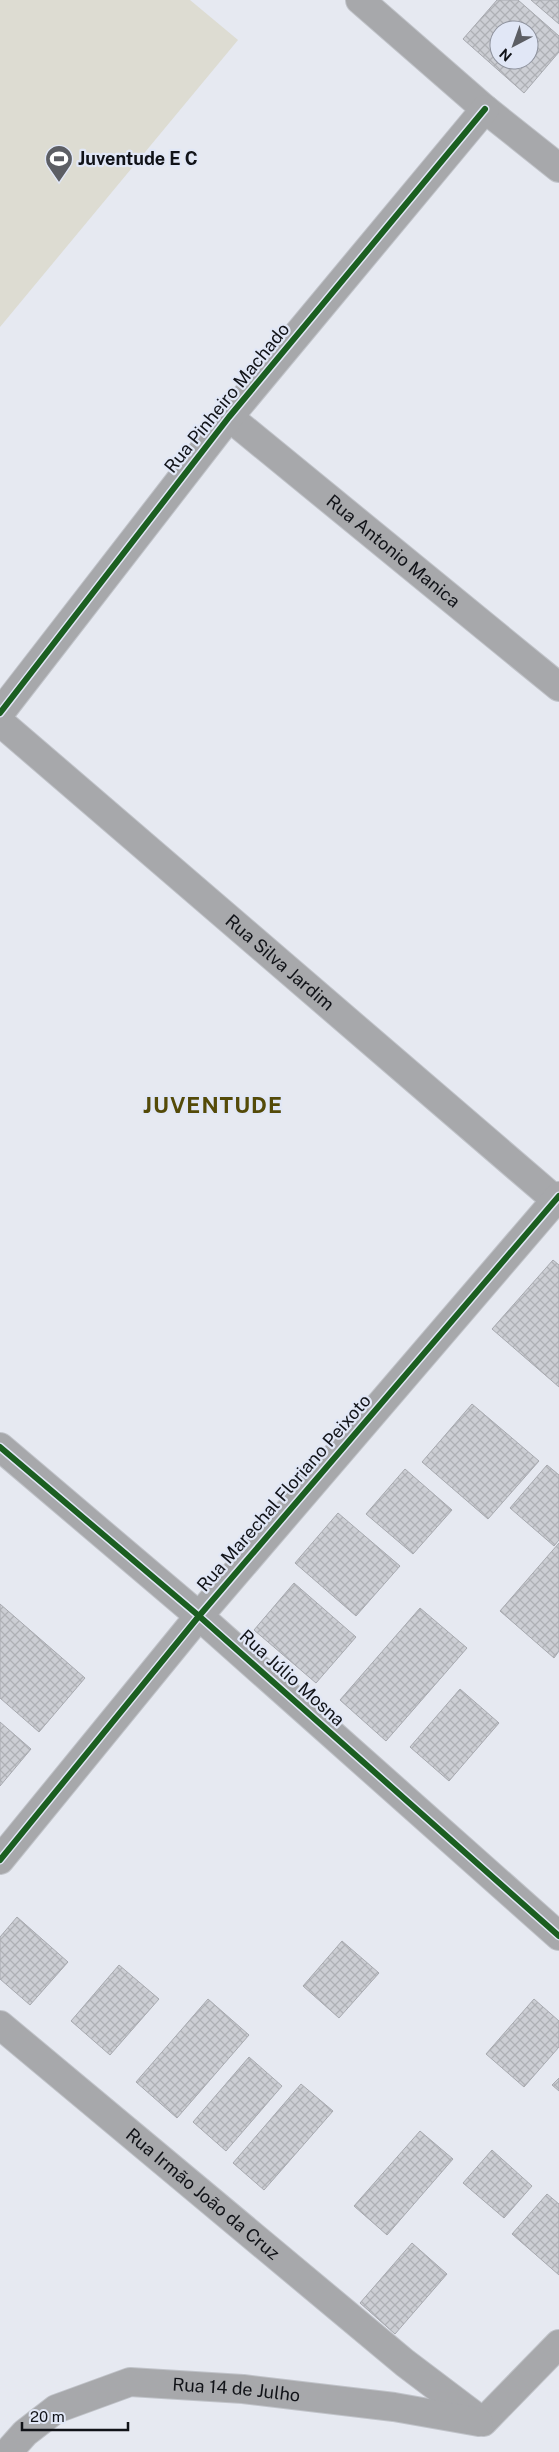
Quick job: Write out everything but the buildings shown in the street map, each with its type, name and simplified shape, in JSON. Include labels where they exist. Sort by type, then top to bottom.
[{"type":"street","points":[[360,0],[485,109],[555,157]]},
{"type":"street","name":"Rua Pinheiro Machado","points":[[0,713],[229,417],[485,109]]},
{"type":"street","name":"Rua Antonio Manica","points":[[229,417],[559,687]]},
{"type":"street","name":"Rua Silva Jardim","points":[[0,722],[558,1199]]},
{"type":"street","name":"Rua Marechal Floriano Peixoto","points":[[0,1860],[199,1616],[558,1199]]},
{"type":"street","name":"Rua Júlio Mosna","points":[[0,1447],[199,1616],[559,1936]]},
{"type":"street","name":"Rua Irmão João da Cruz","points":[[0,2024],[405,2363],[483,2422]]},
{"type":"street","points":[[483,2422],[559,2344]]},
{"type":"street","name":"Rua 14 de Julho","points":[[8,2452],[25,2433],[56,2409],[130,2382],[252,2390],[394,2406],[483,2422]]},
{"type":"shaded area","name":"Juventude E C","points":[[0,0],[190,0],[238,40],[0,327]]},
{"type":"cycle path","points":[[0,713],[229,417],[485,109]]},
{"type":"cycle path","points":[[0,1860],[199,1616],[559,1196]]},
{"type":"cycle path","points":[[0,1447],[199,1616],[559,1936]]},
{"type":"place","name":"Juventude E C","points":[[59,183]]},
{"type":"district","name":"JUVENTUDE","points":[[213,1105]]}]
